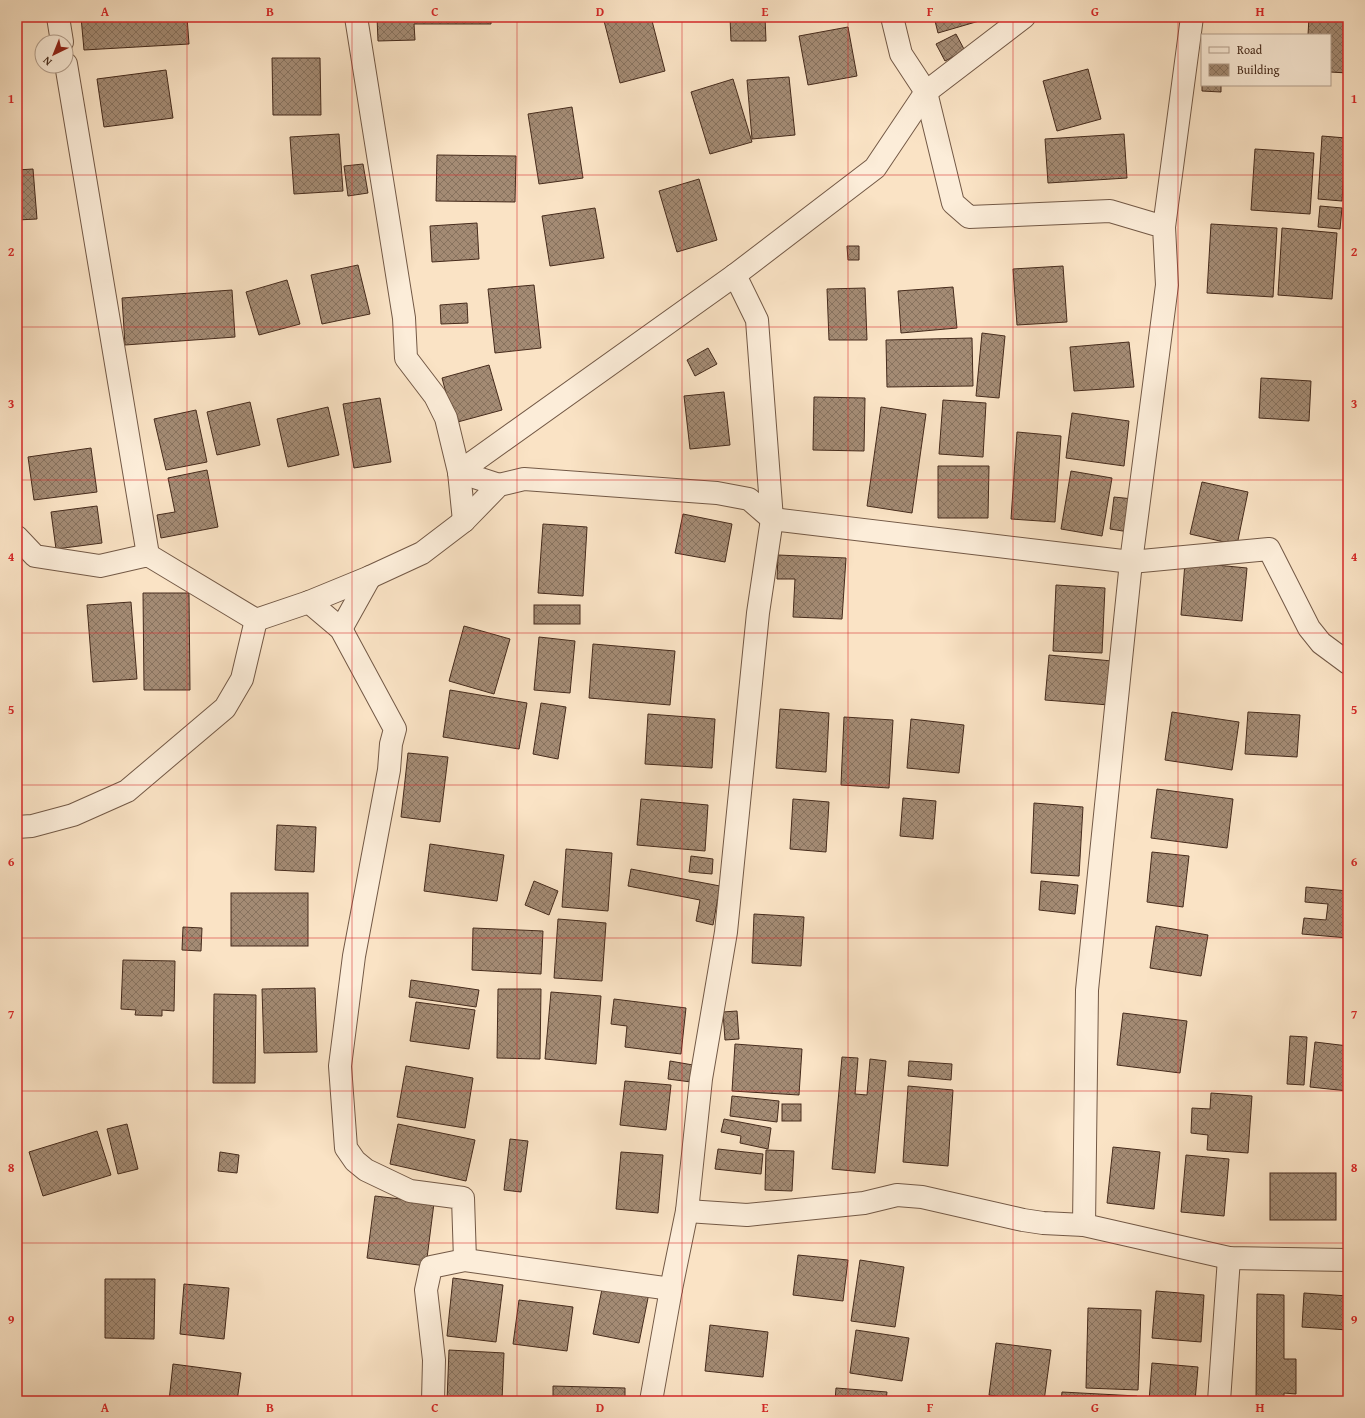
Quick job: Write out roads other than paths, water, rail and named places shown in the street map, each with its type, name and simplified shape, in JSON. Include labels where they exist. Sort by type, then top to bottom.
[{"type":"street","points":[[58,17],[61,34]]},
{"type":"street","points":[[356,17],[404,318],[406,358],[435,396],[446,418],[459,472],[464,521]]},
{"type":"street","points":[[892,17],[901,54],[926,92],[952,203],[969,217],[1110,211],[1164,227]]},
{"type":"street","points":[[459,472],[735,275],[875,168],[926,92],[1024,17]]},
{"type":"street","points":[[1084,1226],[1087,990],[1131,562],[1167,285],[1164,227],[1192,17]]},
{"type":"street","points":[[68,74],[148,555]]},
{"type":"street","points":[[651,1401],[687,1211],[701,1079],[726,932],[758,613],[772,519],[757,320],[735,275]]},
{"type":"street","points":[[459,472],[499,485],[524,479],[717,493],[749,499],[772,519],[1131,562],[1269,549],[1309,628],[1321,643],[1348,663]]},
{"type":"street","points":[[17,537],[35,556],[100,566],[148,555],[256,620],[309,602],[370,577],[422,553],[464,521],[499,485]]},
{"type":"street","points":[[341,629],[370,577]]},
{"type":"street","points":[[309,602],[341,629],[395,729],[391,744],[388,778],[354,956],[340,1066],[346,1148],[355,1161],[366,1170],[410,1191],[462,1198],[465,1260]]},
{"type":"street","points":[[17,827],[32,826],[73,816],[127,791],[225,708],[242,679],[256,620]]},
{"type":"street","points":[[687,1211],[747,1215],[864,1202],[897,1195],[922,1196],[1022,1220],[1084,1226],[1229,1258],[1348,1260]]},
{"type":"street","points":[[1219,1401],[1229,1258]]},
{"type":"street","points":[[433,1401],[434,1360],[426,1290],[431,1267],[465,1260],[671,1289]]}]
